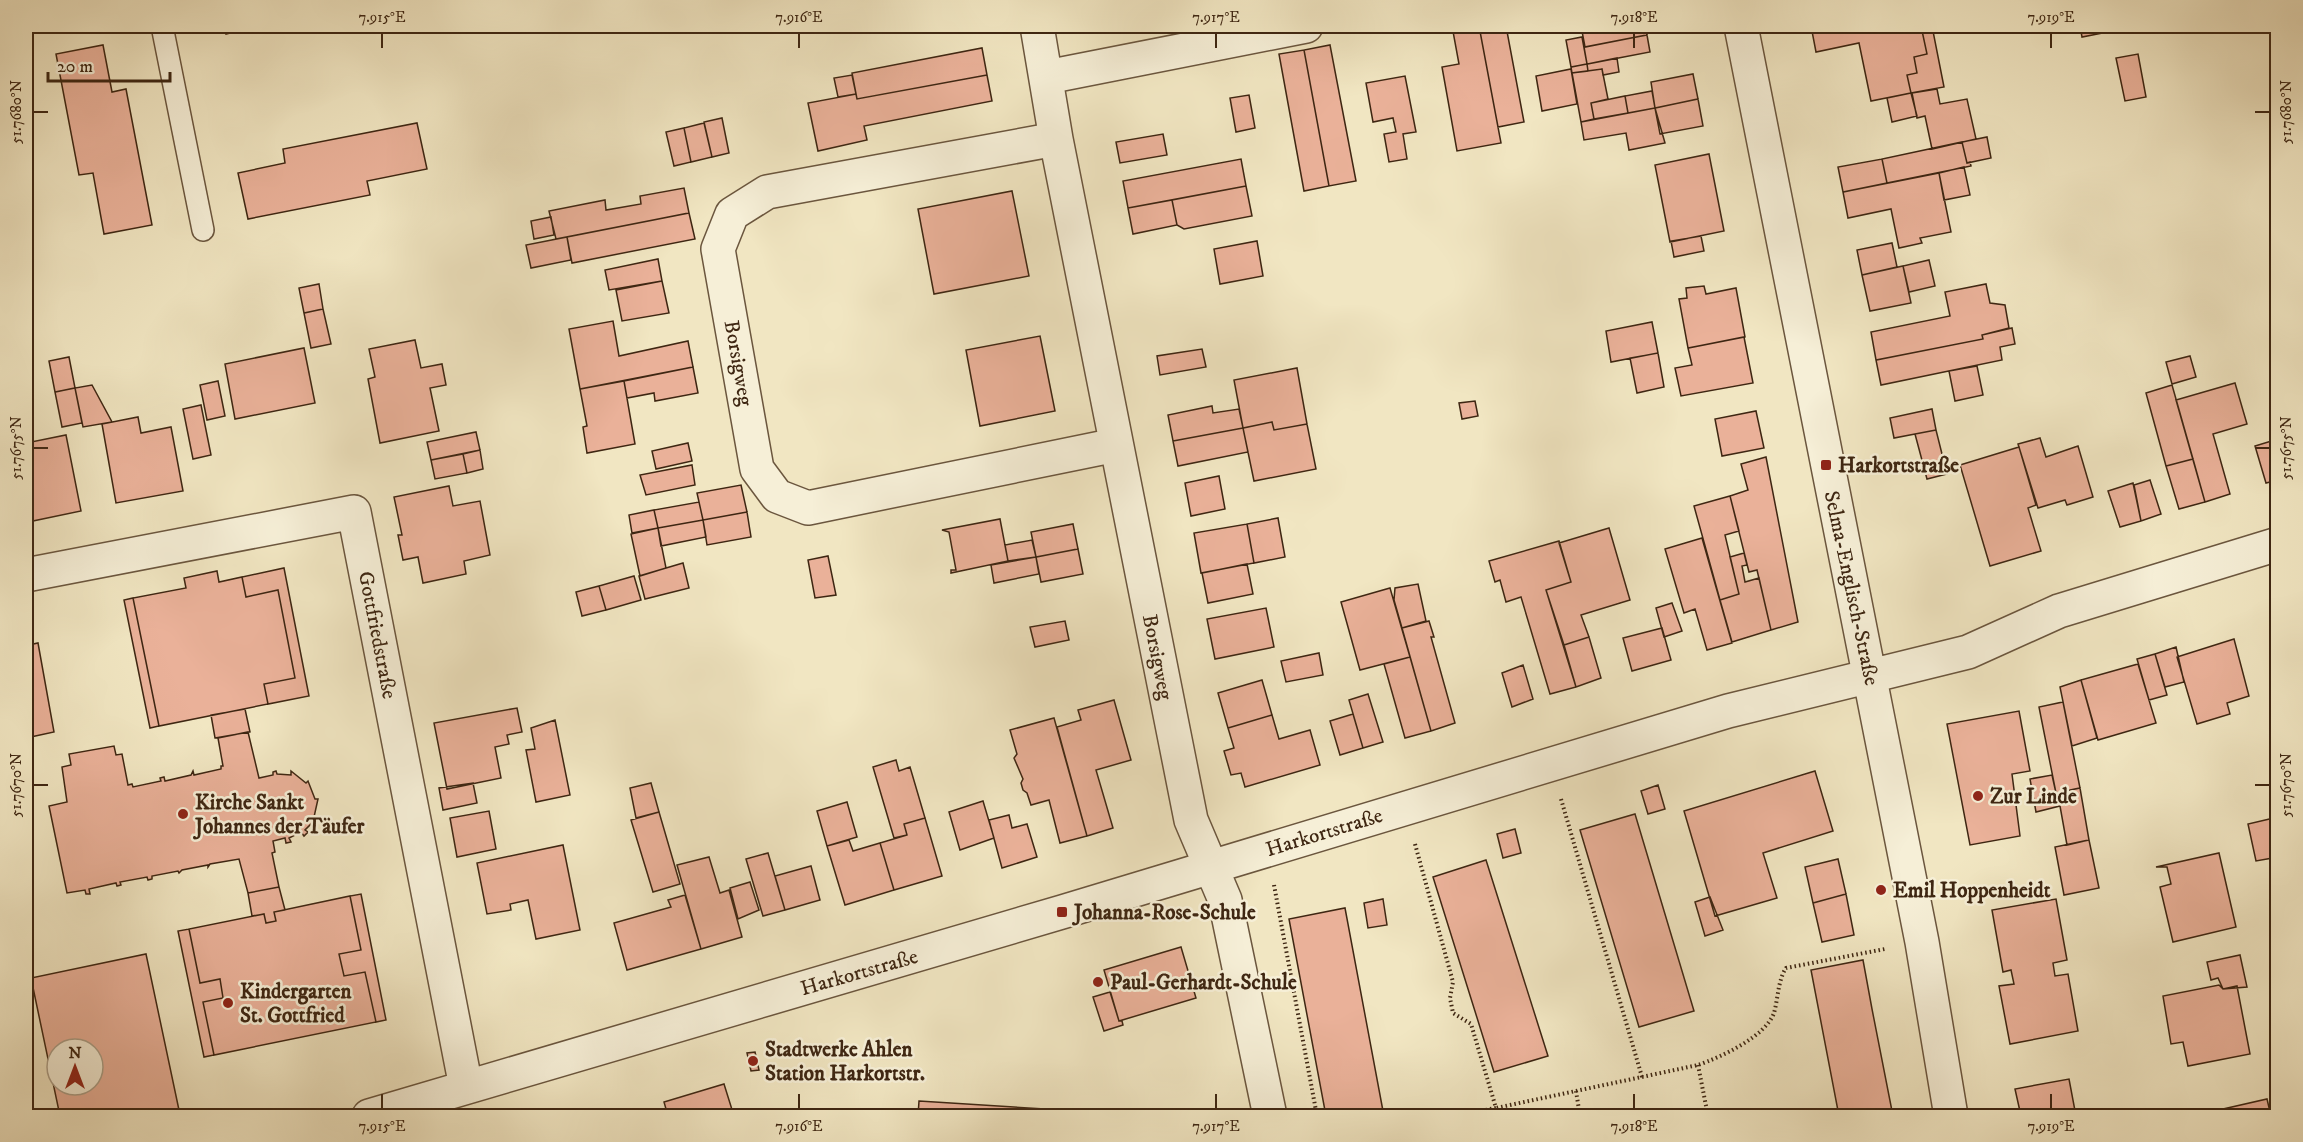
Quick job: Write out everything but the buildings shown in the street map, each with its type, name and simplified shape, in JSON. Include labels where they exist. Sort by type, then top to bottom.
[{"type":"street","name":"Borsigweg","points":[[1037,26],[1056,139],[1191,820],[1225,900],[1270,1116]]},
{"type":"street","points":[[1047,77],[1306,26]]},
{"type":"street","name":"Selma-Englisch-Straße","points":[[1741,26],[1845,563],[1870,676],[1922,942],[1951,1116]]},
{"type":"street","name":"Borsigweg","points":[[1056,139],[767,192],[732,214],[718,249],[758,469],[777,496],[808,508],[1116,445]]},
{"type":"street","name":"Gottfriedstraße","points":[[26,575],[354,512],[466,1087]]},
{"type":"street","name":"Harkortstraße","points":[[369,1116],[1728,711],[1968,652],[2059,610],[2277,544]]},
{"type":"lane","points":[[162,26],[202,230]]},
{"type":"path","points":[[1551,764],[1642,1077]]},
{"type":"path","points":[[1405,808],[1453,982],[1450,998],[1453,1013],[1471,1024],[1498,1116]]},
{"type":"path","points":[[1268,849],[1317,1116]]},
{"type":"path","points":[[1452,1116],[1698,1065],[1719,1058],[1762,1031],[1773,1015],[1785,968],[1922,942]]},
{"type":"path","points":[[1698,1065],[1708,1116]]},
{"type":"path","points":[[1576,1091],[1580,1116]]},
{"type":"place","name":"Harkortstraße","points":[[1826,465]]},
{"type":"place","name":"Zur Linde","points":[[1978,796]]},
{"type":"place","name":"Kirche Sankt Johannes der Täufer","points":[[183,814]]},
{"type":"place","name":"Emil Hoppenheidt","points":[[1881,890]]},
{"type":"place","name":"Johanna-Rose-Schule","points":[[1062,912]]},
{"type":"place","name":"Paul-Gerhardt-Schule","points":[[1098,982]]},
{"type":"place","name":"Kindergarten St. Gottfried","points":[[228,1003]]},
{"type":"place","name":"Stadtwerke Ahlen Station Harkortstr.","points":[[753,1061]]}]
